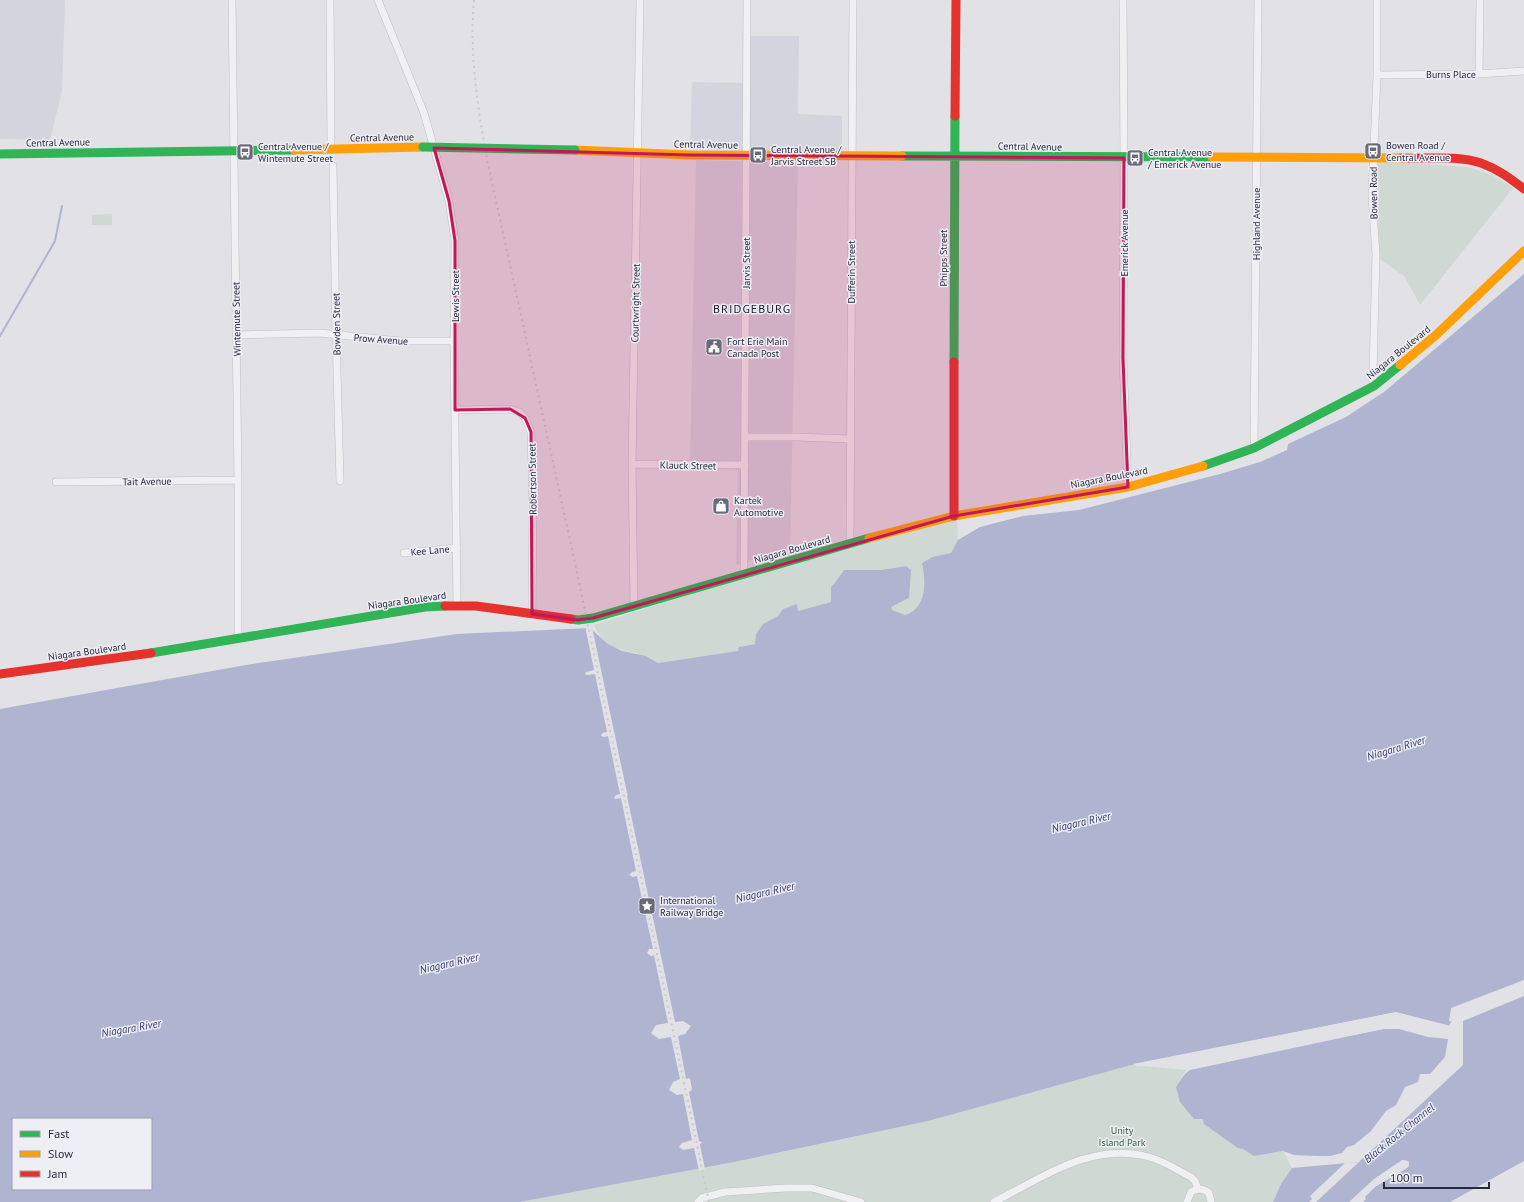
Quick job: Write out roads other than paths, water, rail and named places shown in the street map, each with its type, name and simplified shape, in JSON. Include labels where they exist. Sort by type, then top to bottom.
[{"type":"main road","name":"Phipps Street","points":[[954,516],[954,156],[956,0]]},
{"type":"main road","name":"Central Avenue","points":[[0,154],[233,152],[423,147],[747,155],[1460,159],[1481,163],[1501,172],[1524,189]]},
{"type":"main road","name":"Niagara Boulevard","points":[[0,674],[144,654],[425,607],[457,605],[578,620],[593,618],[850,543],[954,516],[1128,486],[1195,469],[1254,448],[1374,386],[1436,335],[1524,251]]},
{"type":"street","name":"Wintemute Street","points":[[232,0],[239,638]]},
{"type":"street","points":[[330,0],[331,149]]},
{"type":"street","name":"Lewis Street","points":[[378,0],[424,113],[449,201],[455,241],[454,341],[456,410],[457,605]]},
{"type":"street","name":"Courtwright Street","points":[[634,606],[632,464],[640,0]]},
{"type":"street","name":"Jarvis Street","points":[[744,574],[747,0]]},
{"type":"street","name":"Dufferin Street","points":[[850,543],[853,0]]},
{"type":"street","name":"Emerick Avenue","points":[[1122,0],[1124,158],[1123,358],[1128,486]]},
{"type":"street","name":"Highland Avenue","points":[[1254,448],[1258,0]]},
{"type":"street","name":"Bowen Road","points":[[1374,386],[1376,255],[1372,195],[1377,75],[1377,0]]},
{"type":"street","points":[[1479,74],[1480,0]]},
{"type":"street","name":"Burns Place","points":[[1377,75],[1479,74],[1524,71]]},
{"type":"street","name":"Bowden Street","points":[[333,166],[340,481]]},
{"type":"street","name":"Prow Avenue","points":[[236,335],[336,334],[393,341],[454,341]]},
{"type":"street","name":"Robertson Street","points":[[456,410],[510,409],[519,412],[525,418],[531,432],[532,614]]},
{"type":"street","points":[[745,437],[850,439]]},
{"type":"street","name":"Klauck Street","points":[[632,464],[745,465]]},
{"type":"street","name":"Tait Avenue","points":[[56,482],[238,480]]},
{"type":"street","name":"Kee Lane","points":[[404,553],[457,548]]},
{"type":"street","points":[[994,1202],[1070,1163],[1091,1156],[1104,1154],[1135,1154],[1155,1159],[1191,1177],[1195,1181],[1198,1189]]},
{"type":"street","points":[[698,1202],[702,1198],[725,1192],[786,1188],[820,1189],[862,1202]]},
{"type":"street","points":[[1188,1202],[1191,1192],[1198,1189],[1202,1189],[1209,1193],[1211,1202]]},
{"type":"water","name":"Niagara River","points":[[1524,274],[1524,987],[1456,1014],[1448,1027],[1393,1013],[1131,1065],[928,1121],[734,1162],[520,1202],[0,1202],[0,709],[246,665],[457,634],[590,628],[608,644],[622,651],[646,656],[658,663],[738,651],[739,647],[755,644],[756,634],[763,624],[778,616],[783,609],[797,604],[798,611],[831,602],[831,587],[844,570],[881,570],[906,566],[911,570],[909,598],[891,607],[892,610],[905,615],[918,607],[923,594],[924,578],[922,563],[932,557],[951,553],[958,540],[980,527],[1023,516],[1079,510],[1220,474],[1260,462],[1287,450],[1288,444],[1346,417],[1384,392]]},
{"type":"water","name":"Black Rock Channel","points":[[1524,996],[1524,1161],[1450,1202],[1273,1202],[1281,1184],[1292,1168],[1359,1162],[1463,1065],[1463,1021]]},
{"type":"water","points":[[1384,1029],[1399,1029],[1428,1037],[1448,1039],[1445,1057],[1430,1074],[1420,1074],[1418,1082],[1405,1087],[1396,1105],[1386,1111],[1371,1131],[1354,1145],[1347,1147],[1342,1153],[1330,1156],[1318,1156],[1294,1155],[1283,1151],[1254,1156],[1243,1149],[1238,1148],[1204,1124],[1203,1119],[1194,1119],[1180,1102],[1176,1087],[1188,1070],[1235,1060],[1241,1057]]},
{"type":"waterway","points":[[0,336],[55,241],[62,206]]},
{"type":"railway","points":[[474,0],[473,41],[475,82],[488,164],[576,568],[709,1202]]},
{"type":"place","name":"Bowen Road / Central Avenue","points":[[1373,151]]},
{"type":"place","name":"Central Avenue / Wintemute Street","points":[[245,152]]},
{"type":"place","name":"Central Avenue / Jarvis Street SB","points":[[758,155]]},
{"type":"place","name":"Central Avenue / Emerick Avenue","points":[[1135,158]]},
{"type":"place","name":"Fort Erie Main Canada Post","points":[[714,347]]},
{"type":"place","name":"Kartek Automotive","points":[[721,506]]},
{"type":"place","name":"International Railway Bridge","points":[[647,906]]},
{"type":"district","name":"BRIDGEBURG","points":[[752,309]]},
{"type":"park label","name":"Unity Island Park","points":[[1122,1136]]}]
